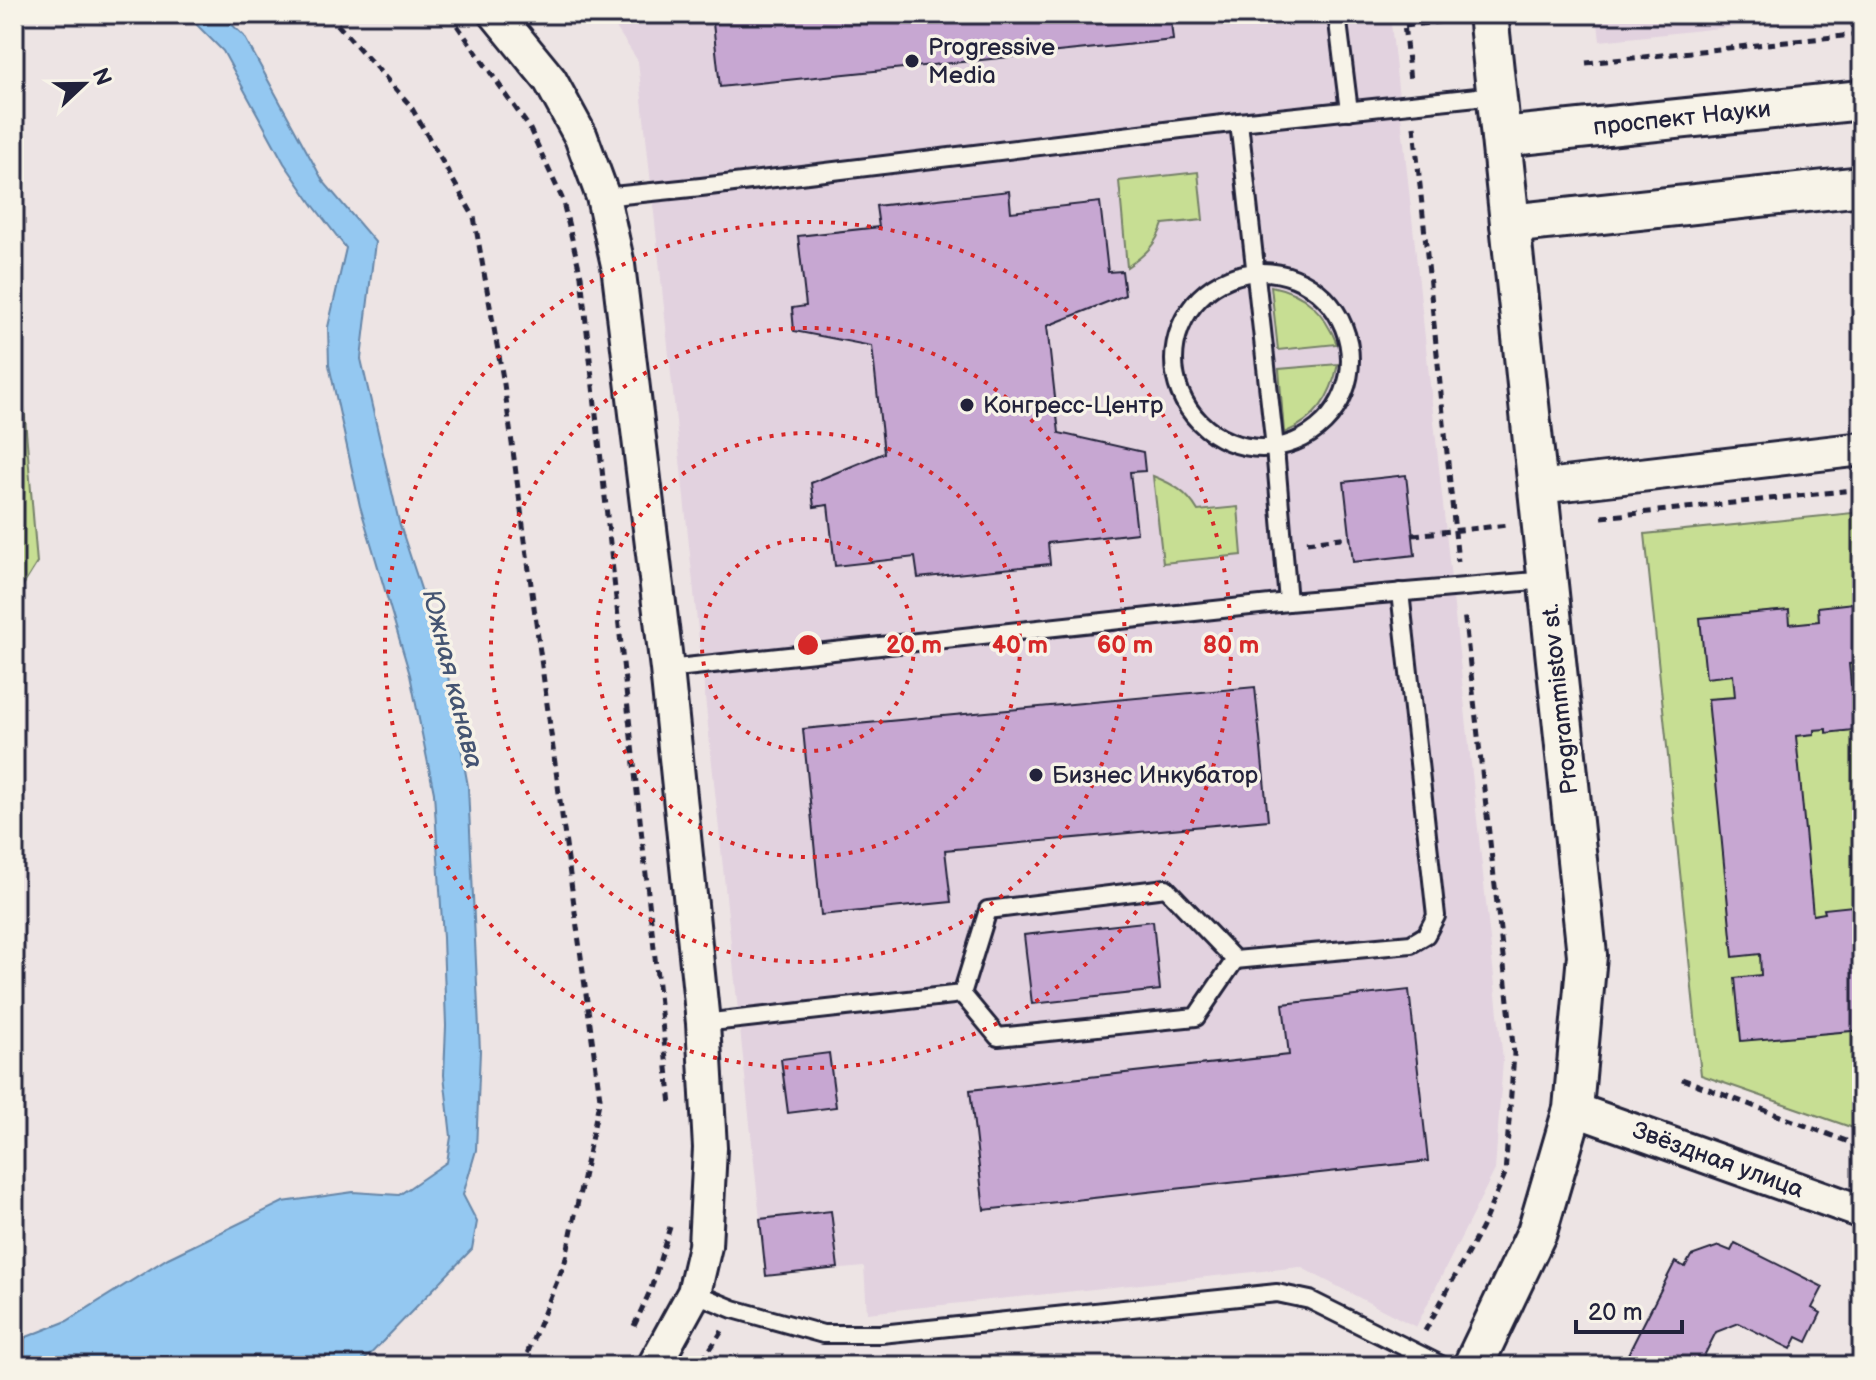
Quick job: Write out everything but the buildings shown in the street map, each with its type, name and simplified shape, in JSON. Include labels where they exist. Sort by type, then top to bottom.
[{"type":"street","points":[[496,14],[550,80],[581,137],[603,197],[618,265],[667,669],[703,1023],[710,1148],[705,1246],[694,1293],[659,1357]]},
{"type":"street","name":"Programmistov st.","points":[[1473,1366],[1537,1232],[1573,1109],[1587,955],[1488,14]]},
{"type":"street","name":"проспект Науки","points":[[1501,137],[1862,100]]},
{"type":"street","points":[[1510,224],[1862,186]]},
{"type":"street","points":[[1540,504],[1862,449]]},
{"type":"street","name":"Звёздная улица","points":[[1573,1109],[1862,1212]]},
{"type":"lane","points":[[1337,14],[1349,111]]},
{"type":"lane","points":[[603,197],[1496,95]]},
{"type":"lane","points":[[1239,122],[1275,448],[1288,602]]},
{"type":"lane","points":[[1255,271],[1289,275],[1319,291],[1341,317],[1351,350],[1348,384],[1333,414],[1307,437],[1275,448],[1240,446],[1208,430],[1185,403],[1174,369],[1177,334],[1194,303],[1221,281],[1255,271]]},
{"type":"lane","points":[[667,669],[1288,602],[1547,580]]},
{"type":"lane","points":[[1235,960],[1411,944],[1426,935],[1436,916],[1400,592]]},
{"type":"lane","points":[[962,994],[988,910],[1152,889],[1166,888],[1235,960]]},
{"type":"lane","points":[[962,994],[998,1037],[1196,1017],[1235,960]]},
{"type":"lane","points":[[703,1023],[962,994]]},
{"type":"lane","points":[[694,1293],[733,1309],[823,1334],[881,1334],[1277,1293],[1310,1300],[1443,1366]]},
{"type":"path","points":[[328,14],[410,105],[474,217],[504,384],[600,1098],[565,1262],[522,1366]]},
{"type":"path","points":[[449,14],[529,127],[562,198],[581,276],[672,1114]]},
{"type":"path","points":[[1403,14],[1454,531],[1514,1054],[1505,1174],[1481,1229],[1415,1350]]},
{"type":"path","points":[[1586,63],[1862,34]]},
{"type":"path","points":[[1599,517],[1862,489]]},
{"type":"path","points":[[1413,535],[1454,531],[1540,504]]},
{"type":"path","points":[[1284,544],[1350,537]]},
{"type":"path","points":[[1682,1079],[1862,1147]]},
{"type":"path","points":[[673,1214],[651,1289],[630,1334],[659,1357],[699,1366],[719,1332],[727,1328]]},
{"type":"shaded area","points":[[607,14],[1390,14],[1503,1060],[1495,1170],[1416,1327],[1300,1267],[867,1313],[864,1267],[766,1276],[638,61]]},
{"type":"shaded area","points":[[1597,14],[1849,14],[1600,41]]},
{"type":"green space","points":[[1198,172],[1203,220],[1163,224],[1149,249],[1127,267],[1119,181]]},
{"type":"green space","points":[[1271,286],[1304,299],[1320,313],[1337,344],[1278,350]]},
{"type":"green space","points":[[1338,364],[1321,406],[1305,421],[1284,433],[1279,369]]},
{"type":"green space","points":[[14,389],[23,394],[37,563],[14,600]]},
{"type":"green space","points":[[1153,476],[1179,489],[1198,511],[1238,507],[1242,555],[1163,563]]},
{"type":"green space","points":[[1862,512],[1862,1131],[1701,1075],[1645,534]]},
{"type":"water","points":[[186,14],[221,14],[244,36],[323,181],[375,242],[361,359],[399,522],[446,665],[468,786],[480,1051],[476,1150],[463,1195],[477,1222],[472,1249],[359,1366],[14,1366],[14,1342],[67,1321],[168,1258],[283,1202],[353,1192],[399,1195],[447,1162],[451,1137],[444,1075],[443,938],[434,793],[410,675],[360,506],[329,365],[328,327],[346,248],[284,163],[223,51]]},
{"type":"place","name":"Progressive Media","points":[[912,61]]},
{"type":"place","name":"Конгресс-Центр","points":[[967,405]]},
{"type":"place","name":"Бизнес Инкубатор","points":[[1036,775]]},
{"type":"water label","name":"Южная канава","points":[[452,679]]}]
